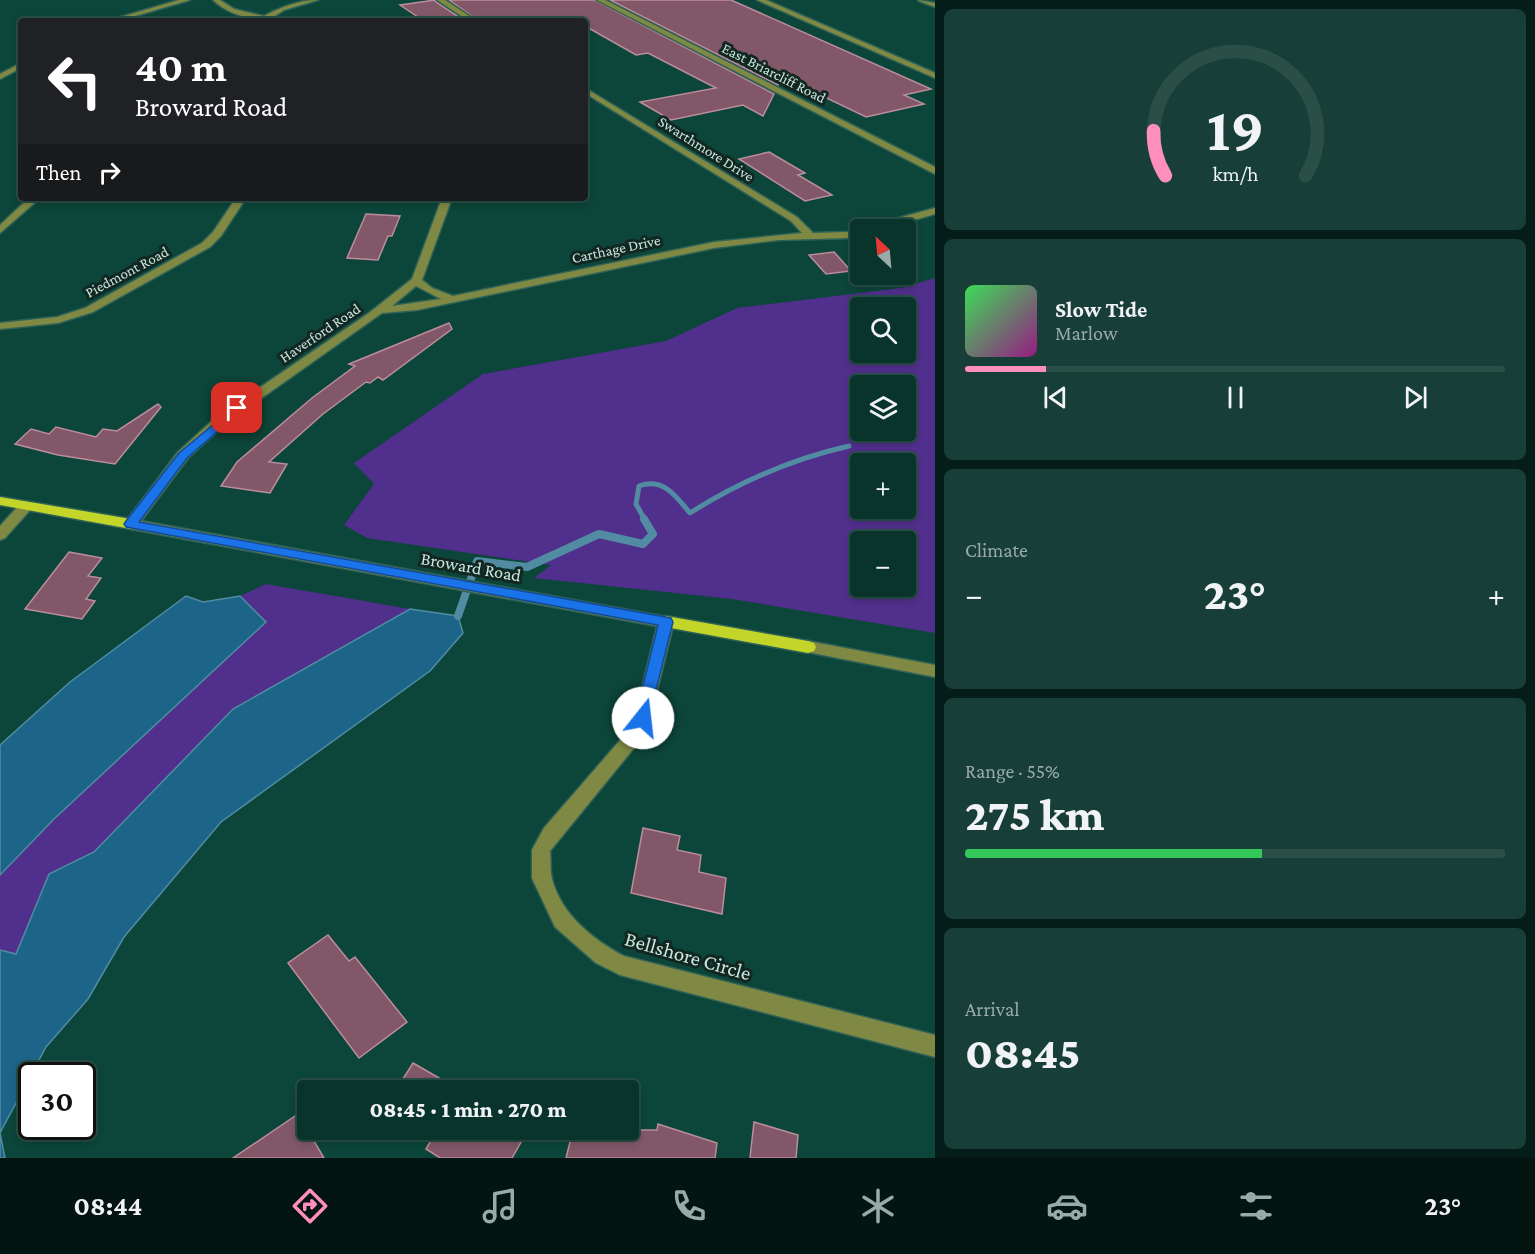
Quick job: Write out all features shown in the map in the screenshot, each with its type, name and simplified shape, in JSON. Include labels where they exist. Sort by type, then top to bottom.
[{"type":"main road","name":"Broward Road","points":[[0,501],[131,524]]},
{"type":"main road","name":"Broward Road","points":[[666,622],[808,647]]},
{"type":"street","points":[[121,18],[188,0]]},
{"type":"street","points":[[216,0],[232,11],[257,18]]},
{"type":"street","points":[[267,18],[282,9],[315,0]]},
{"type":"street","points":[[440,0],[469,18]]},
{"type":"street","name":"East Briarcliff Road","points":[[600,0],[935,171]]},
{"type":"street","points":[[760,0],[935,76]]},
{"type":"street","points":[[921,0],[935,5]]},
{"type":"street","points":[[0,77],[18,67]]},
{"type":"street","name":"Swarthmore Drive","points":[[588,92],[794,219],[809,236]]},
{"type":"street","points":[[0,230],[32,201]]},
{"type":"street","name":"Piedmont Road","points":[[0,326],[58,320],[101,304],[206,245],[217,234],[239,201]]},
{"type":"street","points":[[446,201],[416,281],[428,290],[451,299]]},
{"type":"street","points":[[909,219],[935,212]]},
{"type":"street","points":[[0,218],[13,220]]},
{"type":"street","name":"Carthage Drive","points":[[380,310],[399,310],[714,245],[779,237],[834,236],[850,233]]},
{"type":"street","name":"Haverford Road","points":[[131,524],[183,455],[220,421],[380,310],[416,281]]},
{"type":"street","points":[[0,535],[26,506]]},
{"type":"street","name":"Broward Road","points":[[131,524],[666,622]]},
{"type":"street","name":"Bellshore Circle","points":[[666,622],[643,718],[628,743],[541,849],[542,878],[562,921],[603,956],[620,965],[935,1046]]},
{"type":"street","name":"Broward Road","points":[[808,647],[935,671]]},
{"type":"shaded area","points":[[935,278],[935,633],[732,599],[534,578],[551,565],[367,538],[344,525],[374,484],[354,463],[483,374],[666,341],[737,308],[901,288]]},
{"type":"shaded area","points":[[266,584],[410,609],[233,709],[94,853],[49,874],[16,954],[0,950],[0,875],[54,819],[266,622],[240,596]]},
{"type":"water","points":[[186,596],[203,602],[240,596],[266,622],[54,819],[0,875],[0,745],[70,682]]},
{"type":"water","points":[[410,609],[458,616],[463,633],[430,671],[221,822],[124,937],[88,999],[46,1047],[38,1062],[18,1062],[18,1099],[0,1133],[0,950],[16,954],[49,874],[94,852],[233,709]]},
{"type":"water","points":[[0,1133],[5,1158],[0,1158]]},
{"type":"building","points":[[435,0],[460,18],[420,18],[400,5]]},
{"type":"building","points":[[449,0],[595,0],[774,94],[763,116],[743,105],[671,120],[640,102],[716,88],[648,53],[636,55],[588,28],[588,18],[475,18]]},
{"type":"building","points":[[610,0],[731,0],[931,89],[904,95],[924,104],[866,117],[783,77],[778,85]]},
{"type":"building","points":[[769,152],[805,173],[798,175],[832,195],[805,201],[739,159]]},
{"type":"building","points":[[366,214],[400,216],[378,260],[347,258]]},
{"type":"building","points":[[834,252],[850,271],[826,274],[809,255]]},
{"type":"building","points":[[449,323],[452,329],[383,380],[378,377],[370,383],[366,382],[323,414],[269,462],[287,464],[270,493],[221,486],[237,462],[312,398],[355,366],[349,364]]},
{"type":"building","points":[[158,404],[161,407],[115,464],[58,455],[15,444],[31,429],[49,434],[56,427],[96,437],[103,429],[117,431]]},
{"type":"building","points":[[69,552],[102,558],[88,576],[101,578],[86,599],[95,601],[82,619],[25,609]]},
{"type":"building","points":[[643,828],[680,836],[677,850],[701,855],[699,872],[726,878],[722,914],[631,893]]},
{"type":"building","points":[[328,935],[349,961],[355,957],[407,1022],[359,1058],[288,963]]},
{"type":"building","points":[[413,1063],[443,1080],[402,1080]]},
{"type":"building","points":[[297,1115],[297,1140],[313,1140],[324,1158],[233,1158]]},
{"type":"building","points":[[754,1122],[798,1135],[796,1158],[750,1158]]},
{"type":"building","points":[[658,1124],[717,1143],[715,1158],[566,1158],[570,1140],[639,1140],[639,1130],[657,1130]]},
{"type":"building","points":[[431,1140],[522,1140],[512,1158],[440,1158],[426,1149]]},
{"type":"waterway","points":[[645,520],[636,504],[639,486],[648,484],[662,486],[674,495],[690,513],[766,473],[849,446]]},
{"type":"waterway","points":[[458,616],[477,561],[527,567],[599,534],[643,544],[653,534],[644,519]]},
{"type":"route","points":[[237,408],[183,455],[131,524],[666,622],[643,718]]}]
